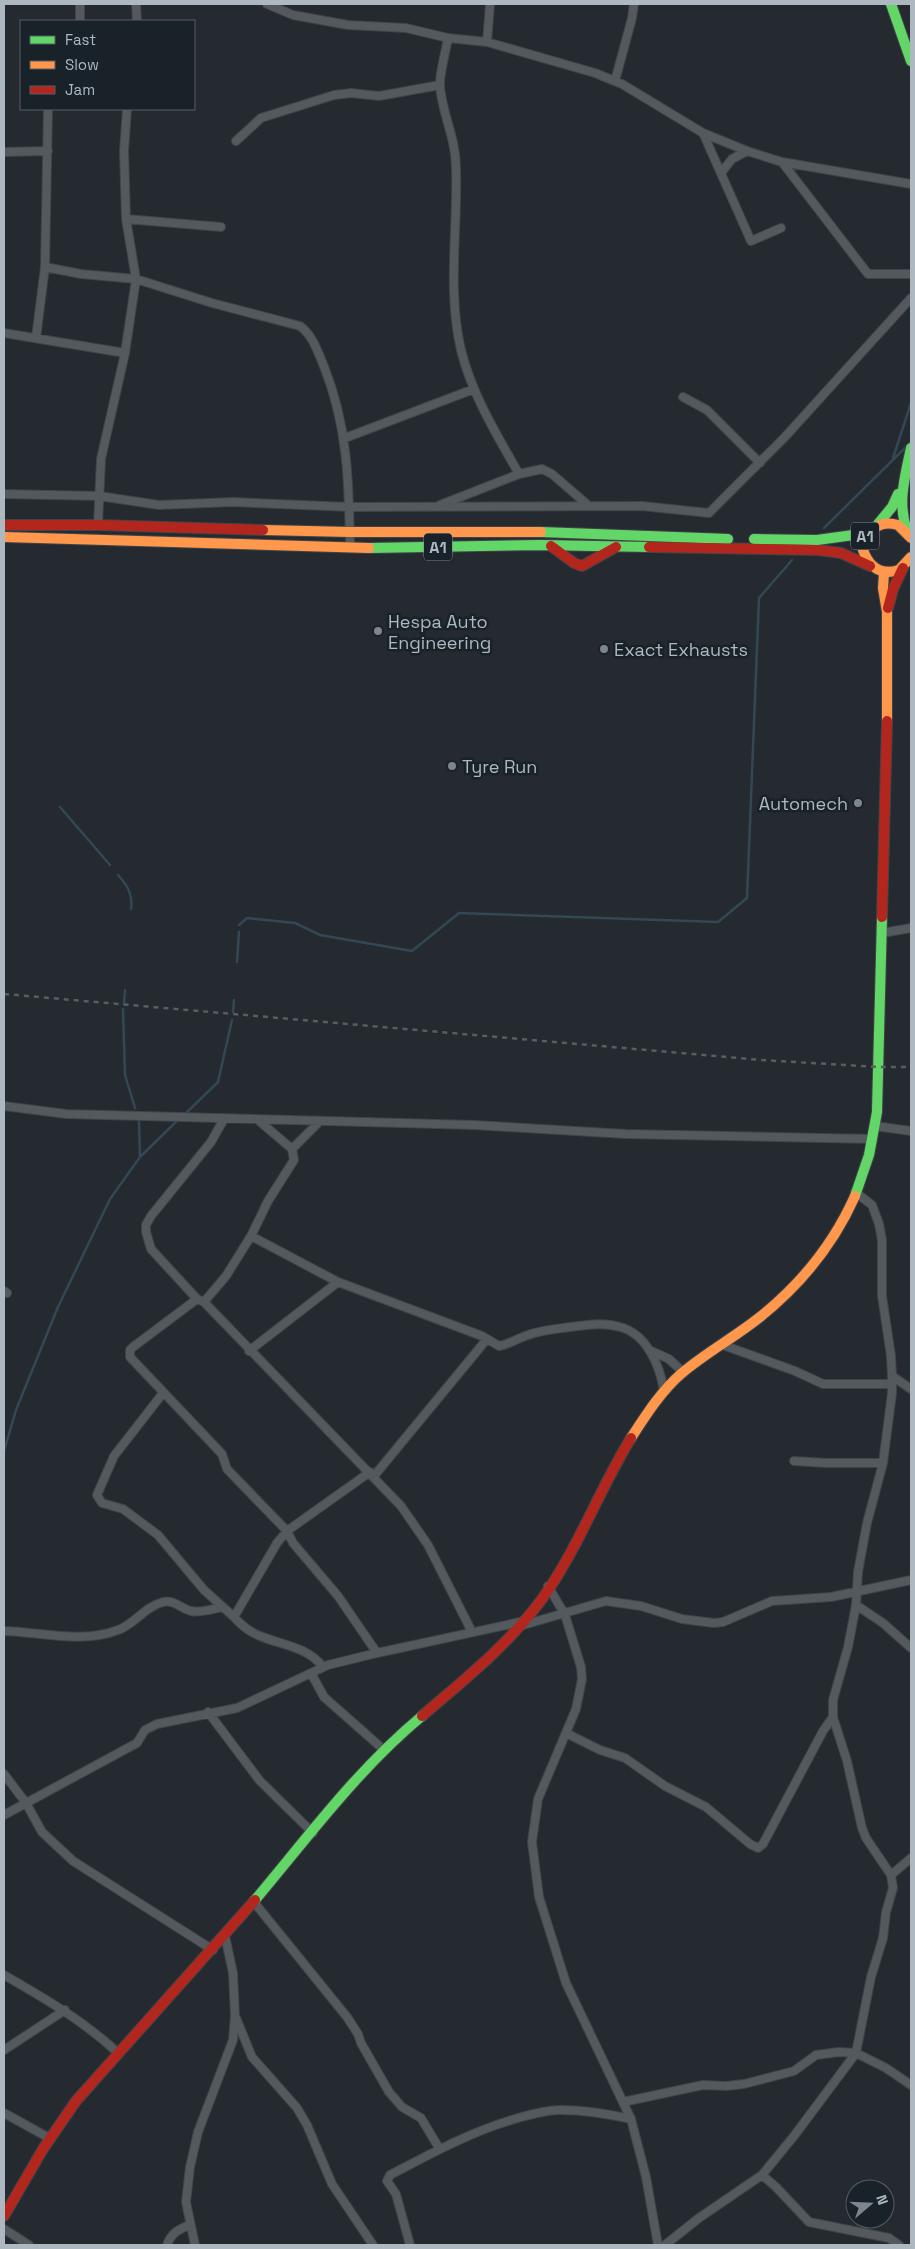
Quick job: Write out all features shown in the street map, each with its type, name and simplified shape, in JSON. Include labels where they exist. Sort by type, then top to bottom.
[{"type":"main road","points":[[891,4],[911,61]]},
{"type":"main road","points":[[909,534],[901,516],[900,500],[911,449]]},
{"type":"main road","points":[[878,524],[892,507],[903,482]]},
{"type":"main road","name":"A1","points":[[870,566],[863,550],[868,533],[878,524],[893,523],[909,534]]},
{"type":"main road","name":"A1","points":[[4,525],[98,525],[350,532],[583,532],[789,540],[818,540],[868,533]]},
{"type":"main road","name":"A1","points":[[4,537],[350,548],[551,546],[818,550],[841,552],[884,573],[894,572],[909,562]]},
{"type":"main road","points":[[551,546],[574,563],[582,566],[616,547]]},
{"type":"main road","points":[[887,612],[893,589],[909,562]]},
{"type":"main road","points":[[4,2216],[51,2139],[86,2088],[213,1950],[384,1750],[491,1658],[523,1624],[548,1586],[642,1420],[664,1391],[720,1344],[773,1306],[808,1272],[837,1230],[855,1192],[876,1126],[882,981],[888,671],[887,612],[883,588],[884,573]]},
{"type":"street","points":[[80,4],[80,20]]},
{"type":"street","points":[[136,4],[138,20]]},
{"type":"street","points":[[267,4],[293,15],[348,25],[406,28],[448,38],[487,42],[595,73],[615,81],[703,133],[748,151],[782,162],[911,184]]},
{"type":"street","points":[[487,42],[490,4]]},
{"type":"street","points":[[615,81],[634,4]]},
{"type":"street","points":[[448,38],[440,85],[455,145],[454,302],[461,349],[474,389],[519,474]]},
{"type":"street","points":[[236,141],[261,118],[334,95],[351,93],[379,96],[440,85]]},
{"type":"street","points":[[36,338],[45,267],[48,110]]},
{"type":"street","points":[[98,525],[101,459],[125,353],[136,279],[126,220],[124,151],[127,110]]},
{"type":"street","points":[[703,133],[751,242],[781,228]]},
{"type":"street","points":[[4,152],[48,151]]},
{"type":"street","points":[[720,173],[732,159],[748,151]]},
{"type":"street","points":[[782,162],[868,274],[911,274]]},
{"type":"street","points":[[126,220],[221,227]]},
{"type":"street","points":[[45,267],[81,274],[136,279],[300,326],[313,339],[328,377],[345,438],[350,508],[350,548]]},
{"type":"street","points":[[4,494],[99,496],[159,505],[233,502],[350,508],[642,506],[709,513],[760,463],[911,298]]},
{"type":"street","points":[[4,333],[125,353]]},
{"type":"street","points":[[345,438],[474,389]]},
{"type":"street","points":[[684,397],[707,410],[760,463]]},
{"type":"street","points":[[436,507],[519,474],[546,470],[589,506]]},
{"type":"street","points":[[882,933],[911,928]]},
{"type":"street","points":[[4,1106],[66,1114],[172,1118],[474,1125],[626,1134],[873,1138]]},
{"type":"street","points":[[224,1119],[211,1142],[146,1225],[146,1239],[150,1249],[372,1474],[416,1525],[472,1632]]},
{"type":"street","points":[[258,1120],[292,1149],[294,1160],[268,1201],[251,1236],[226,1276],[200,1301],[130,1350],[132,1360],[222,1454],[227,1469],[287,1531],[294,1543],[338,1596],[377,1653]]},
{"type":"street","points":[[292,1149],[320,1121]]},
{"type":"street","points":[[876,1126],[911,1131]]},
{"type":"street","points":[[666,2245],[699,2218],[762,2175],[794,2136],[856,2053],[870,1976],[883,1938],[886,1912],[893,1888],[891,1876],[866,1838],[862,1828],[847,1761],[833,1717],[834,1693],[848,1647],[856,1605],[858,1572],[867,1523],[883,1463],[892,1380],[891,1356],[882,1296],[882,1240],[879,1224],[872,1205],[855,1192]]},
{"type":"street","points":[[251,1236],[338,1282],[487,1339],[499,1346],[528,1335],[598,1324],[621,1327],[636,1336],[649,1350],[660,1369],[664,1391]]},
{"type":"street","points":[[249,1351],[338,1282]]},
{"type":"street","points":[[234,1617],[277,1543],[287,1531],[372,1474],[487,1339]]},
{"type":"street","points":[[720,1344],[795,1371],[819,1383],[892,1380],[911,1389]]},
{"type":"street","points":[[649,1350],[669,1359],[684,1373]]},
{"type":"street","points":[[163,1393],[114,1456],[97,1495],[102,1503],[123,1509],[158,1535],[204,1590],[242,1626],[258,1636],[315,1657],[323,1667]]},
{"type":"street","points":[[794,1461],[883,1463]]},
{"type":"street","points":[[4,1815],[137,1743],[145,1730],[151,1726],[208,1712],[237,1708],[323,1667],[377,1653],[472,1632],[565,1615],[594,1604],[612,1602],[641,1606],[682,1619],[714,1623],[723,1622],[772,1601],[831,1597],[911,1580]]},
{"type":"street","points":[[548,1586],[565,1615],[582,1679],[576,1709],[538,1799],[532,1842],[539,1897],[566,1983],[631,2119],[646,2177],[658,2245]]},
{"type":"street","points":[[4,1631],[62,1636],[98,1636],[126,1626],[144,1610],[162,1602],[176,1603],[198,1612],[222,1607]]},
{"type":"street","points":[[856,1605],[883,1623],[911,1648]]},
{"type":"street","points":[[311,1673],[324,1696],[384,1750]]},
{"type":"street","points":[[208,1712],[260,1781],[312,1833]]},
{"type":"street","points":[[566,1733],[600,1750],[625,1758],[665,1786],[706,1807],[750,1844],[758,1848],[766,1840],[823,1731],[833,1717]]},
{"type":"street","points":[[4,1774],[26,1803],[42,1832],[73,1861],[213,1950]]},
{"type":"street","points":[[891,1876],[911,1858]]},
{"type":"street","points":[[253,1902],[314,1975],[358,2034],[360,2043],[389,2092],[402,2107],[421,2118],[439,2148]]},
{"type":"street","points":[[195,2245],[189,2224],[186,2202],[190,2167],[198,2132],[233,2040],[235,2016],[233,1973],[224,1936]]},
{"type":"street","points":[[4,1975],[65,2010],[118,2053]]},
{"type":"street","points":[[4,2050],[65,2010]]},
{"type":"street","points":[[235,2016],[252,2057],[297,2108],[332,2184],[373,2245]]},
{"type":"street","points":[[623,2102],[703,2085],[744,2084],[794,2072],[816,2055],[856,2053],[909,2080]]},
{"type":"street","points":[[410,2245],[396,2194],[387,2178],[439,2148],[497,2124],[545,2111],[587,2112],[631,2119]]},
{"type":"street","points":[[4,2112],[51,2139]]},
{"type":"street","points":[[762,2175],[809,2222],[888,2238],[899,2245]]},
{"type":"street","points":[[167,2245],[171,2236],[177,2230],[189,2224]]},
{"type":"street","points":[[4,2228],[29,2245]]},
{"type":"waterway","points":[[893,458],[911,403]]},
{"type":"waterway","points":[[824,528],[911,442]]},
{"type":"waterway","points":[[239,925],[247,918],[295,923],[320,935],[412,951],[459,913],[718,922],[747,898],[759,598],[792,560]]},
{"type":"waterway","points":[[60,807],[110,865]]},
{"type":"waterway","points":[[118,875],[129,891],[131,909]]},
{"type":"waterway","points":[[237,962],[239,932]]},
{"type":"waterway","points":[[124,1004],[125,990]]},
{"type":"waterway","points":[[233,1012],[234,1000]]},
{"type":"waterway","points":[[123,1009],[125,1075],[135,1108]]},
{"type":"waterway","points":[[184,1115],[218,1082],[232,1020]]},
{"type":"waterway","points":[[4,1451],[16,1410],[58,1307],[110,1199],[140,1157],[180,1118]]},
{"type":"waterway","points":[[139,1121],[140,1157]]},
{"type":"railway","points":[[4,994],[761,1060],[911,1067]]},
{"type":"traffic: fast","points":[[891,4],[911,61]]},
{"type":"traffic: fast","points":[[907,531],[902,500],[904,479],[911,448]]},
{"type":"traffic: fast","points":[[878,524],[892,507],[898,494]]},
{"type":"traffic: fast","points":[[541,532],[728,539]]},
{"type":"traffic: fast","points":[[754,539],[817,540],[868,533]]},
{"type":"traffic: fast","points":[[369,548],[540,545],[649,547]]},
{"type":"traffic: fast","points":[[855,1196],[869,1155],[877,1112],[882,917]]},
{"type":"traffic: fast","points":[[255,1900],[355,1781],[376,1758],[422,1716]]},
{"type":"traffic: slow","points":[[911,538],[898,525],[879,525],[867,537],[863,550],[876,569],[887,572],[899,570],[911,557]]},
{"type":"traffic: slow","points":[[263,530],[541,532]]},
{"type":"traffic: slow","points":[[4,537],[369,548]]},
{"type":"traffic: slow","points":[[884,573],[883,588],[887,612],[887,721]]},
{"type":"traffic: slow","points":[[631,1438],[654,1404],[674,1380],[701,1358],[775,1305],[802,1277],[826,1247],[855,1196]]},
{"type":"traffic: jam","points":[[4,525],[98,525],[263,530]]},
{"type":"traffic: jam","points":[[551,546],[574,563],[582,566],[616,547]]},
{"type":"traffic: jam","points":[[649,547],[818,550],[841,553],[870,566]]},
{"type":"traffic: jam","points":[[888,608],[893,589],[903,568]]},
{"type":"traffic: jam","points":[[882,917],[887,721]]},
{"type":"traffic: jam","points":[[422,1716],[470,1675],[500,1646],[529,1616],[542,1599],[567,1560],[631,1438]]},
{"type":"traffic: jam","points":[[4,2216],[43,2149],[76,2101],[255,1900]]},
{"type":"place","name":"Hespa Auto Engineering","points":[[378,631]]},
{"type":"place","name":"Exact Exhausts","points":[[604,649]]},
{"type":"place","name":"Tyre Run","points":[[452,766]]},
{"type":"place","name":"Automech","points":[[858,803]]}]
